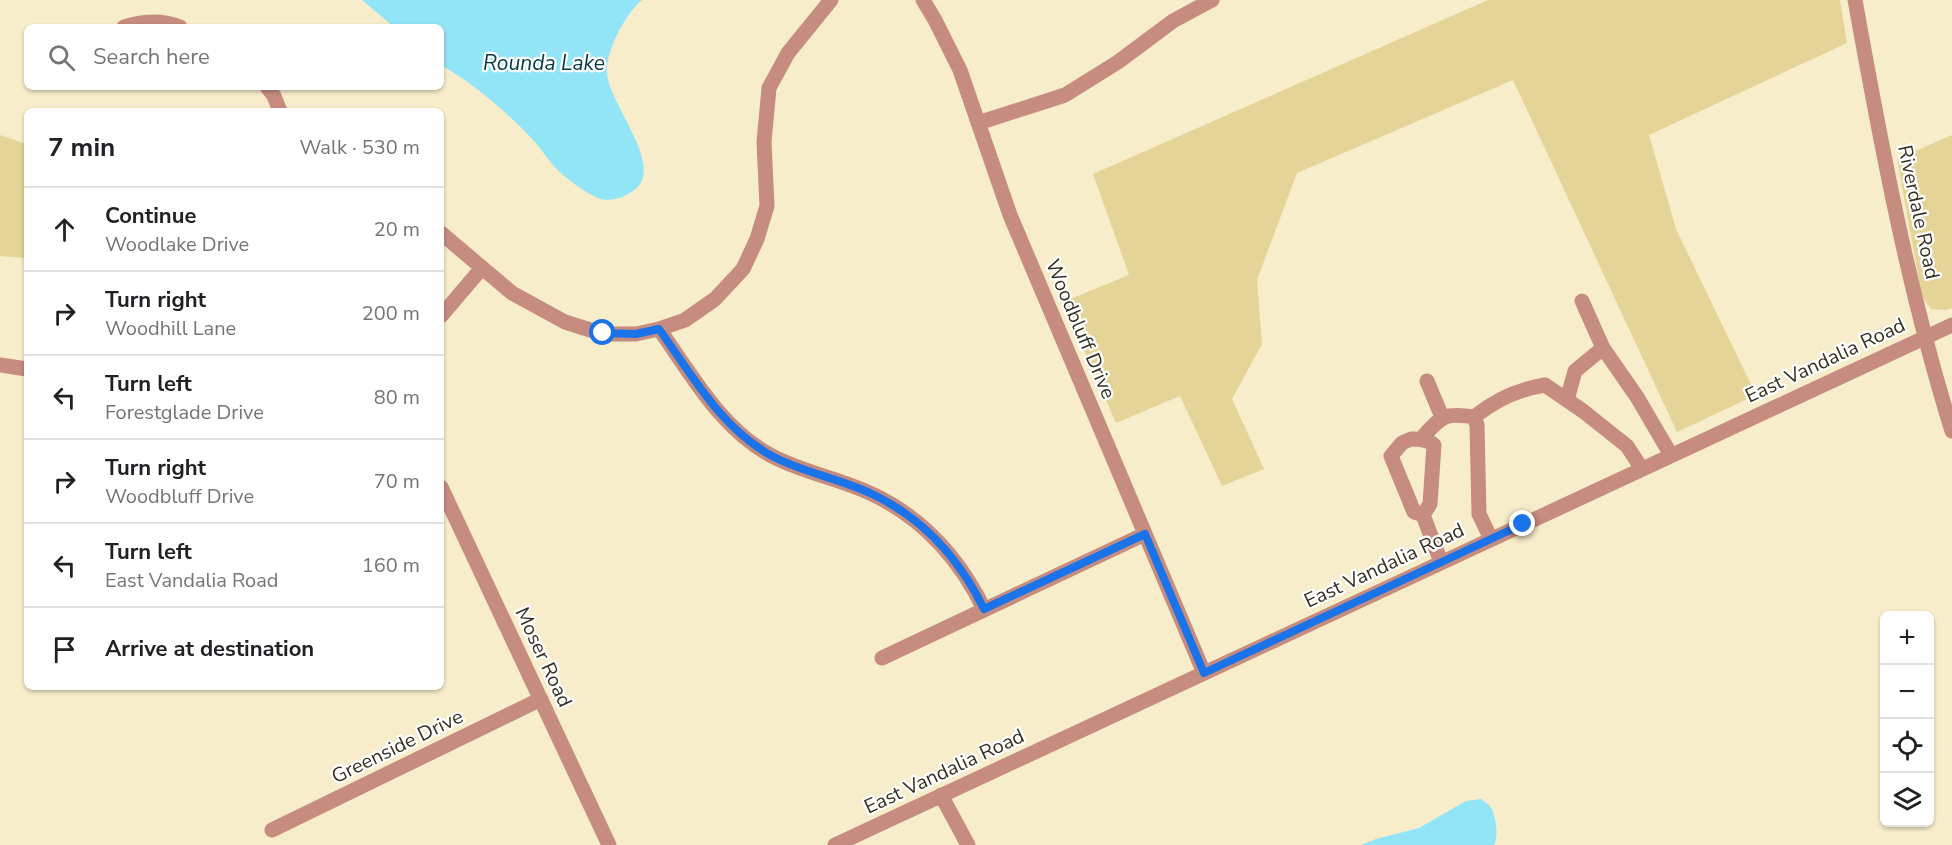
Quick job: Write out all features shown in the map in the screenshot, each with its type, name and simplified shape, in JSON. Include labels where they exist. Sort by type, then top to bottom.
[{"type":"street","points":[[444,236],[512,294],[566,322],[603,333],[636,334],[686,320],[715,298],[743,269],[757,239],[767,206],[764,142],[770,88],[788,52],[831,0]]},
{"type":"street","name":"Woodbluff Drive","points":[[923,0],[936,20],[960,70],[1010,215],[1204,673]]},
{"type":"street","points":[[978,123],[1065,95],[1118,62],[1173,21],[1212,0]]},
{"type":"street","name":"Riverdale Road","points":[[1855,0],[1873,99],[1924,337],[1952,431]]},
{"type":"street","points":[[133,24],[142,21],[173,24]]},
{"type":"street","points":[[269,90],[279,108]]},
{"type":"street","points":[[444,312],[481,269]]},
{"type":"street","points":[[1581,302],[1603,348],[1637,397],[1671,455]]},
{"type":"street","name":"East Vandalia Road","points":[[835,845],[1952,325]]},
{"type":"street","points":[[659,329],[711,402],[741,435],[774,457],[872,494],[910,516],[947,550],[972,585],[984,609]]},
{"type":"street","points":[[1567,400],[1575,371],[1603,348]]},
{"type":"street","points":[[0,365],[24,369]]},
{"type":"street","points":[[1427,381],[1442,417]]},
{"type":"street","points":[[1420,439],[1442,417],[1458,414],[1474,417],[1490,404],[1533,387],[1545,385],[1627,446],[1642,469]]},
{"type":"street","points":[[1474,417],[1477,425],[1479,514],[1491,539]]},
{"type":"street","points":[[1411,439],[1420,439],[1434,445],[1430,504],[1423,515],[1414,512],[1391,456],[1402,443],[1411,439]]},
{"type":"street","name":"Moser Road","points":[[444,493],[609,845]]},
{"type":"street","points":[[1423,515],[1441,562]]},
{"type":"street","points":[[882,658],[1145,534]]},
{"type":"street","name":"Greenside Drive","points":[[272,830],[541,699]]},
{"type":"street","points":[[941,795],[968,845]]},
{"type":"shaded area","points":[[1488,0],[1840,0],[1847,43],[1649,135],[1676,229],[1756,395],[1677,432],[1513,80],[1297,173],[1257,280],[1262,344],[1232,399],[1264,469],[1222,486],[1180,396],[1116,423],[1063,302],[1129,275],[1093,174]]},
{"type":"shaded area","points":[[0,135],[24,143],[24,258],[0,256]]},
{"type":"shaded area","points":[[1952,135],[1952,308],[1931,309],[1922,297],[1897,159]]},
{"type":"water","name":"Rounda Lake","points":[[362,0],[642,0],[618,32],[610,53],[607,71],[616,100],[640,151],[644,167],[642,180],[633,191],[608,200],[597,197],[571,182],[500,108],[444,67],[444,24],[390,24]]},
{"type":"water","points":[[1481,799],[1489,805],[1495,819],[1496,841],[1494,845],[1361,845],[1419,828],[1466,801]]},
{"type":"route","points":[[603,333],[636,334],[659,329],[711,402],[741,435],[774,457],[872,494],[910,516],[947,550],[972,585],[984,609],[1145,534],[1204,673],[1523,524]]}]
